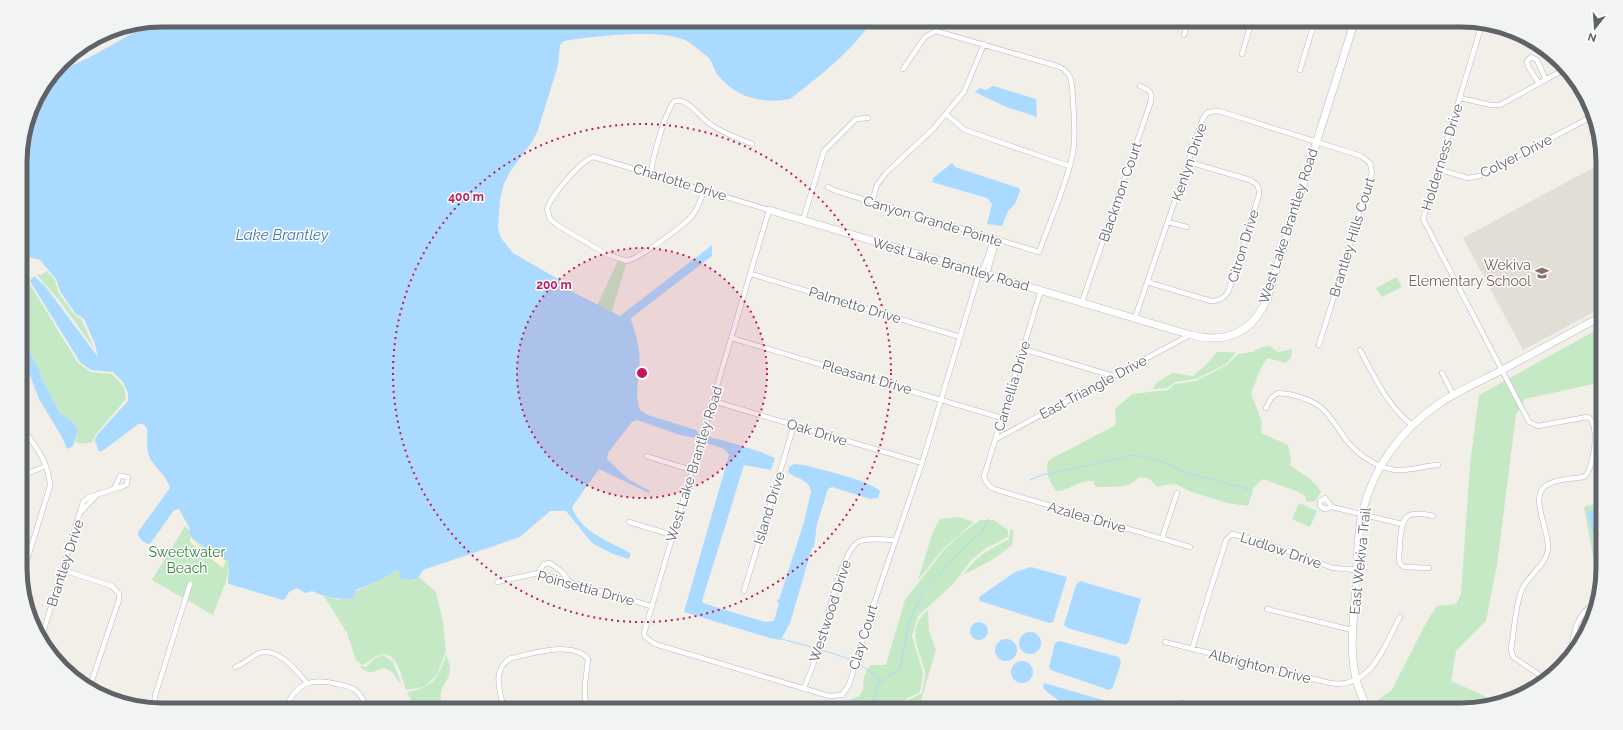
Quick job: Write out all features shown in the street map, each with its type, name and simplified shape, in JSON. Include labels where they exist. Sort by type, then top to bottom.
[{"type":"street","points":[[1184,35],[1186,27]]},
{"type":"street","points":[[1242,54],[1250,27]]},
{"type":"street","points":[[1300,70],[1313,27]]},
{"type":"street","name":"West Lake Brantley Road","points":[[804,688],[655,644],[645,637],[644,627],[769,210],[1191,335],[1208,339],[1231,336],[1248,326],[1260,313],[1266,299],[1352,27]]},
{"type":"street","name":"Holderness Drive","points":[[1481,29],[1423,219],[1529,422],[1538,426],[1586,417],[1591,419],[1594,425],[1593,458],[1587,475],[1584,477],[1553,483],[1544,487],[1541,491],[1539,502],[1548,549],[1544,560],[1521,592],[1511,650],[1513,657],[1541,676]]},
{"type":"street","points":[[903,69],[925,37],[932,32],[944,32],[1057,66],[1068,71],[1071,76],[1074,125],[1074,146],[1069,166],[965,130],[946,114]]},
{"type":"street","points":[[872,202],[876,185],[886,173],[946,114],[964,92],[984,44]]},
{"type":"street","points":[[1539,84],[1528,66],[1527,61],[1531,57],[1537,60],[1546,80]]},
{"type":"street","points":[[1460,98],[1491,105],[1500,105],[1560,72]]},
{"type":"street","name":"Blackmon Court","points":[[1082,302],[1152,101],[1149,90],[1140,86]]},
{"type":"street","points":[[651,173],[653,158],[668,111],[675,100],[688,104],[709,124],[752,144]]},
{"type":"street","name":"Kenlyn Drive","points":[[1135,318],[1203,118],[1208,112],[1219,111],[1283,130],[1315,142]]},
{"type":"street","points":[[803,220],[821,157],[827,146],[856,118],[868,118]]},
{"type":"street","name":"Colyer Drive","points":[[1438,169],[1468,178],[1480,176],[1588,118]]},
{"type":"street","name":"Brantley Hills Court","points":[[1315,142],[1361,156],[1370,163],[1372,168],[1320,345]]},
{"type":"street","name":"Charlotte Drive","points":[[704,190],[695,211],[687,220],[637,257],[627,261],[606,254],[557,225],[550,219],[548,214],[548,206],[552,198],[583,163],[591,158],[602,158],[769,210]]},
{"type":"street","name":"Citron Drive","points":[[1147,282],[1211,301],[1220,300],[1227,295],[1229,290],[1259,195],[1259,188],[1250,180],[1189,162]]},
{"type":"street","name":"Canyon Grande Pointe","points":[[828,187],[836,191],[1039,252],[1069,166]]},
{"type":"street","points":[[1168,222],[1187,227]]},
{"type":"street","points":[[894,540],[922,463],[978,277],[985,274],[996,246],[995,239]]},
{"type":"street","name":"Palmetto Drive","points":[[751,274],[960,337]]},
{"type":"street","name":"Camellia Drive","points":[[986,483],[984,476],[1041,290]]},
{"type":"street","name":"East Wekiva Trail","points":[[1366,703],[1356,680],[1352,659],[1352,630],[1362,514],[1381,466],[1394,446],[1412,425],[1431,409],[1596,319]]},
{"type":"street","name":"East Triangle Drive","points":[[996,439],[1191,335]]},
{"type":"street","name":"Pleasant Drive","points":[[731,338],[942,399],[1002,418]]},
{"type":"street","points":[[1023,349],[1113,376]]},
{"type":"street","points":[[1360,350],[1388,400],[1412,425]]},
{"type":"street","points":[[1442,373],[1454,396]]},
{"type":"street","points":[[1266,408],[1271,398],[1278,393],[1312,402],[1319,406],[1332,418],[1352,447],[1364,457],[1381,466],[1399,470],[1438,465]]},
{"type":"street","name":"Oak Drive","points":[[713,400],[922,463]]},
{"type":"street","name":"Island Drive","points":[[744,591],[794,425]]},
{"type":"street","points":[[27,435],[37,449],[46,466],[49,476],[48,493],[27,560]]},
{"type":"street","points":[[646,456],[692,470]]},
{"type":"street","points":[[27,474],[46,466]]},
{"type":"street","name":"Azalea Drive","points":[[986,483],[990,487],[997,490],[1190,547]]},
{"type":"street","name":"Brantley Drive","points":[[43,632],[81,512],[85,504],[97,495],[114,489]]},
{"type":"street","points":[[1162,538],[1177,493]]},
{"type":"street","points":[[1332,507],[1402,524]]},
{"type":"street","points":[[1429,568],[1404,567],[1400,564],[1402,524],[1408,515],[1414,514],[1433,516]]},
{"type":"street","points":[[629,522],[672,535]]},
{"type":"street","name":"Ludlow Drive","points":[[1192,649],[1226,540],[1232,534],[1263,542],[1333,568],[1357,570]]},
{"type":"street","name":"Westwood Drive","points":[[804,688],[818,651],[837,585],[849,553],[854,546],[865,540],[894,540]]},
{"type":"street","name":"Clay Court","points":[[804,688],[835,697],[846,692],[894,540]]},
{"type":"street","points":[[538,573],[544,564],[550,563],[562,572],[570,582]]},
{"type":"street","points":[[63,570],[112,586],[119,594],[91,682]]},
{"type":"street","name":"Poinsettia Drive","points":[[497,582],[538,573],[651,606]]},
{"type":"street","points":[[154,703],[155,696],[190,584]]},
{"type":"street","points":[[1574,641],[1577,622],[1585,610],[1590,607]]},
{"type":"street","points":[[1267,609],[1352,630]]},
{"type":"street","points":[[1356,680],[1374,667],[1400,618]]},
{"type":"street","name":"Albrighton Drive","points":[[1165,642],[1330,683],[1344,684],[1356,680]]},
{"type":"street","points":[[503,703],[498,679],[500,667],[504,662],[511,658],[563,649],[579,652],[588,659],[585,684],[585,698],[587,703]]},
{"type":"street","points":[[235,668],[258,654],[268,653],[284,659],[308,683]]},
{"type":"street","points":[[289,703],[293,695],[308,683],[316,681],[332,682],[354,689],[366,703]]},
{"type":"shaded area","name":"Wekiva Elementary School","points":[[1596,166],[1596,311],[1523,350],[1463,238]]},
{"type":"green space","points":[[618,261],[626,264],[610,318],[595,310]]},
{"type":"green space","points":[[47,271],[55,280],[58,292],[74,314],[81,319],[95,350],[59,300],[36,274],[41,275]]},
{"type":"green space","points":[[27,277],[30,279],[29,283],[78,363],[91,372],[112,374],[124,387],[126,399],[96,434],[92,442],[83,444],[75,442],[78,430],[73,422],[60,413],[42,379],[39,369],[27,347]]},
{"type":"green space","points":[[1397,277],[1402,287],[1382,297],[1376,288]]},
{"type":"green space","points":[[1596,330],[1596,383],[1525,399],[1516,415],[1497,565],[1486,621],[1456,651],[1451,681],[1492,699],[1470,703],[1376,703],[1392,690],[1427,621],[1437,606],[1456,604],[1461,595],[1470,464],[1479,395]]},
{"type":"green space","points":[[1269,346],[1278,352],[1292,349],[1291,358],[1285,363],[1267,358],[1260,370],[1251,393],[1262,422],[1261,433],[1288,445],[1291,459],[1290,465],[1311,480],[1321,492],[1315,501],[1306,501],[1305,496],[1296,491],[1263,479],[1254,487],[1248,506],[1227,503],[1189,491],[1176,484],[1157,487],[1152,481],[1144,477],[1139,478],[1128,485],[1112,487],[1096,487],[1093,481],[1087,481],[1057,491],[1052,484],[1047,472],[1049,460],[1114,426],[1116,422],[1115,409],[1132,394],[1168,390],[1175,384],[1196,381],[1227,365],[1238,354],[1253,352],[1262,347]]},
{"type":"green space","points":[[1217,352],[1234,352],[1235,354],[1226,364],[1196,379],[1175,382],[1167,388],[1153,389],[1156,383],[1173,373],[1193,376],[1207,364]]},
{"type":"green space","points":[[1299,503],[1317,511],[1310,527],[1292,519]]},
{"type":"green space","points":[[1596,503],[1596,571],[1584,507]]},
{"type":"green space","points":[[959,517],[974,522],[943,549],[918,580],[933,532],[940,519]]},
{"type":"green space","points":[[980,520],[994,520],[1008,530],[1008,537],[986,548],[972,559],[954,583],[918,616],[912,636],[923,673],[920,692],[899,703],[848,703],[850,700],[859,696],[863,690],[864,676],[870,665],[886,665],[905,600],[944,550],[960,535]]},
{"type":"green space","name":"Sweetwater Beach","points":[[185,526],[189,531],[188,533],[202,546],[230,561],[226,581],[213,615],[187,600],[193,582],[189,581],[183,598],[152,580]]},
{"type":"green space","points":[[1010,530],[1014,530],[1012,545],[992,560],[963,575],[978,558],[1009,539]]},
{"type":"green space","points":[[399,570],[412,581],[419,577],[436,592],[443,622],[446,651],[437,675],[424,687],[406,690],[397,664],[393,658],[388,655],[382,654],[362,665],[356,660],[347,633],[324,596],[338,600],[388,576],[392,571]]},
{"type":"green space","points":[[928,610],[929,631],[936,650],[920,703],[903,703],[922,693],[925,679],[925,671],[917,646],[915,632],[921,617]]},
{"type":"green space","points":[[383,655],[393,662],[402,686],[392,672],[384,668],[370,672],[360,667],[366,667],[374,659]]},
{"type":"green space","points":[[446,655],[450,666],[450,673],[442,688],[442,703],[413,703],[407,692],[429,685],[440,671]]},
{"type":"sand","points":[[190,537],[201,547],[226,561],[223,568],[190,542]]},
{"type":"water","name":"Lake Brantley","points":[[162,27],[868,27],[845,53],[790,99],[769,101],[750,97],[732,89],[717,74],[709,58],[687,41],[676,37],[627,34],[564,41],[560,45],[558,65],[538,130],[532,142],[511,170],[504,184],[500,199],[498,228],[501,238],[513,253],[563,282],[571,291],[620,316],[712,245],[712,256],[631,318],[637,339],[640,358],[637,396],[640,410],[648,415],[696,430],[700,435],[722,440],[775,458],[771,470],[744,465],[702,601],[703,603],[765,622],[773,621],[775,618],[779,603],[777,602],[777,599],[779,600],[804,522],[811,492],[808,484],[788,472],[789,467],[794,464],[804,465],[856,479],[880,491],[878,498],[870,499],[832,487],[828,489],[817,524],[814,547],[812,548],[790,623],[781,640],[684,612],[729,455],[724,449],[709,444],[703,439],[680,435],[637,420],[632,422],[608,453],[607,459],[628,479],[650,491],[649,493],[599,469],[572,507],[576,516],[589,530],[630,553],[630,557],[628,559],[611,553],[592,543],[566,511],[550,511],[520,537],[423,570],[419,577],[414,580],[400,578],[399,570],[356,590],[354,598],[333,598],[312,591],[306,593],[297,588],[289,592],[283,600],[229,584],[229,561],[202,545],[188,533],[190,529],[179,509],[174,510],[150,544],[142,540],[138,532],[170,488],[166,479],[149,456],[147,428],[143,424],[138,424],[101,452],[98,450],[95,440],[97,435],[128,401],[128,393],[123,382],[113,372],[91,370],[80,362],[30,281],[34,276],[45,286],[98,357],[95,344],[84,319],[75,313],[60,291],[56,279],[40,260],[27,257],[27,153],[34,119],[45,95],[61,73],[65,69],[140,29]]},
{"type":"water","points":[[993,86],[1036,99],[1037,117],[1004,106],[975,92],[980,88],[986,90]]},
{"type":"water","points":[[952,163],[955,167],[1019,188],[1020,191],[1015,204],[1008,211],[1002,226],[987,224],[992,204],[987,198],[932,182],[933,178]]},
{"type":"water","points":[[27,347],[60,413],[73,422],[78,430],[73,446],[67,449],[62,437],[39,399],[27,368]]},
{"type":"water","points":[[1596,508],[1596,544],[1587,513]]},
{"type":"water","points":[[1031,567],[1067,577],[1053,622],[1049,623],[980,601],[979,597],[1015,572]]},
{"type":"water","points":[[1080,581],[1141,599],[1129,641],[1126,645],[1068,628],[1064,625],[1076,585]]},
{"type":"water","points":[[979,622],[985,625],[988,631],[985,637],[979,640],[973,637],[970,631],[973,625]]},
{"type":"water","points":[[1030,632],[1038,635],[1041,643],[1038,651],[1030,654],[1022,651],[1019,643],[1022,635]]},
{"type":"water","points":[[1006,639],[1014,642],[1017,650],[1014,658],[1006,661],[998,658],[995,650],[998,642]]},
{"type":"water","points":[[1059,641],[1119,657],[1121,663],[1113,687],[1109,690],[1051,670],[1049,667],[1055,643]]},
{"type":"water","points":[[1022,661],[1030,664],[1033,672],[1030,680],[1022,683],[1014,680],[1011,672],[1014,664]]},
{"type":"water","points":[[1044,683],[1106,701],[1106,703],[1062,703],[1043,687]]},
{"type":"waterway","points":[[1030,480],[1042,475],[1135,455],[1158,460],[1187,473],[1248,489]]},
{"type":"waterway","points":[[872,703],[878,684],[900,669],[908,625],[921,595],[965,546],[982,532],[988,519]]},
{"type":"waterway","points":[[782,639],[815,648]]},
{"type":"waterway","points":[[822,650],[853,660]]},
{"type":"waterway","points":[[859,664],[875,675],[880,683]]},
{"type":"place","name":"Wekiva Elementary School","points":[[1542,273]]}]
